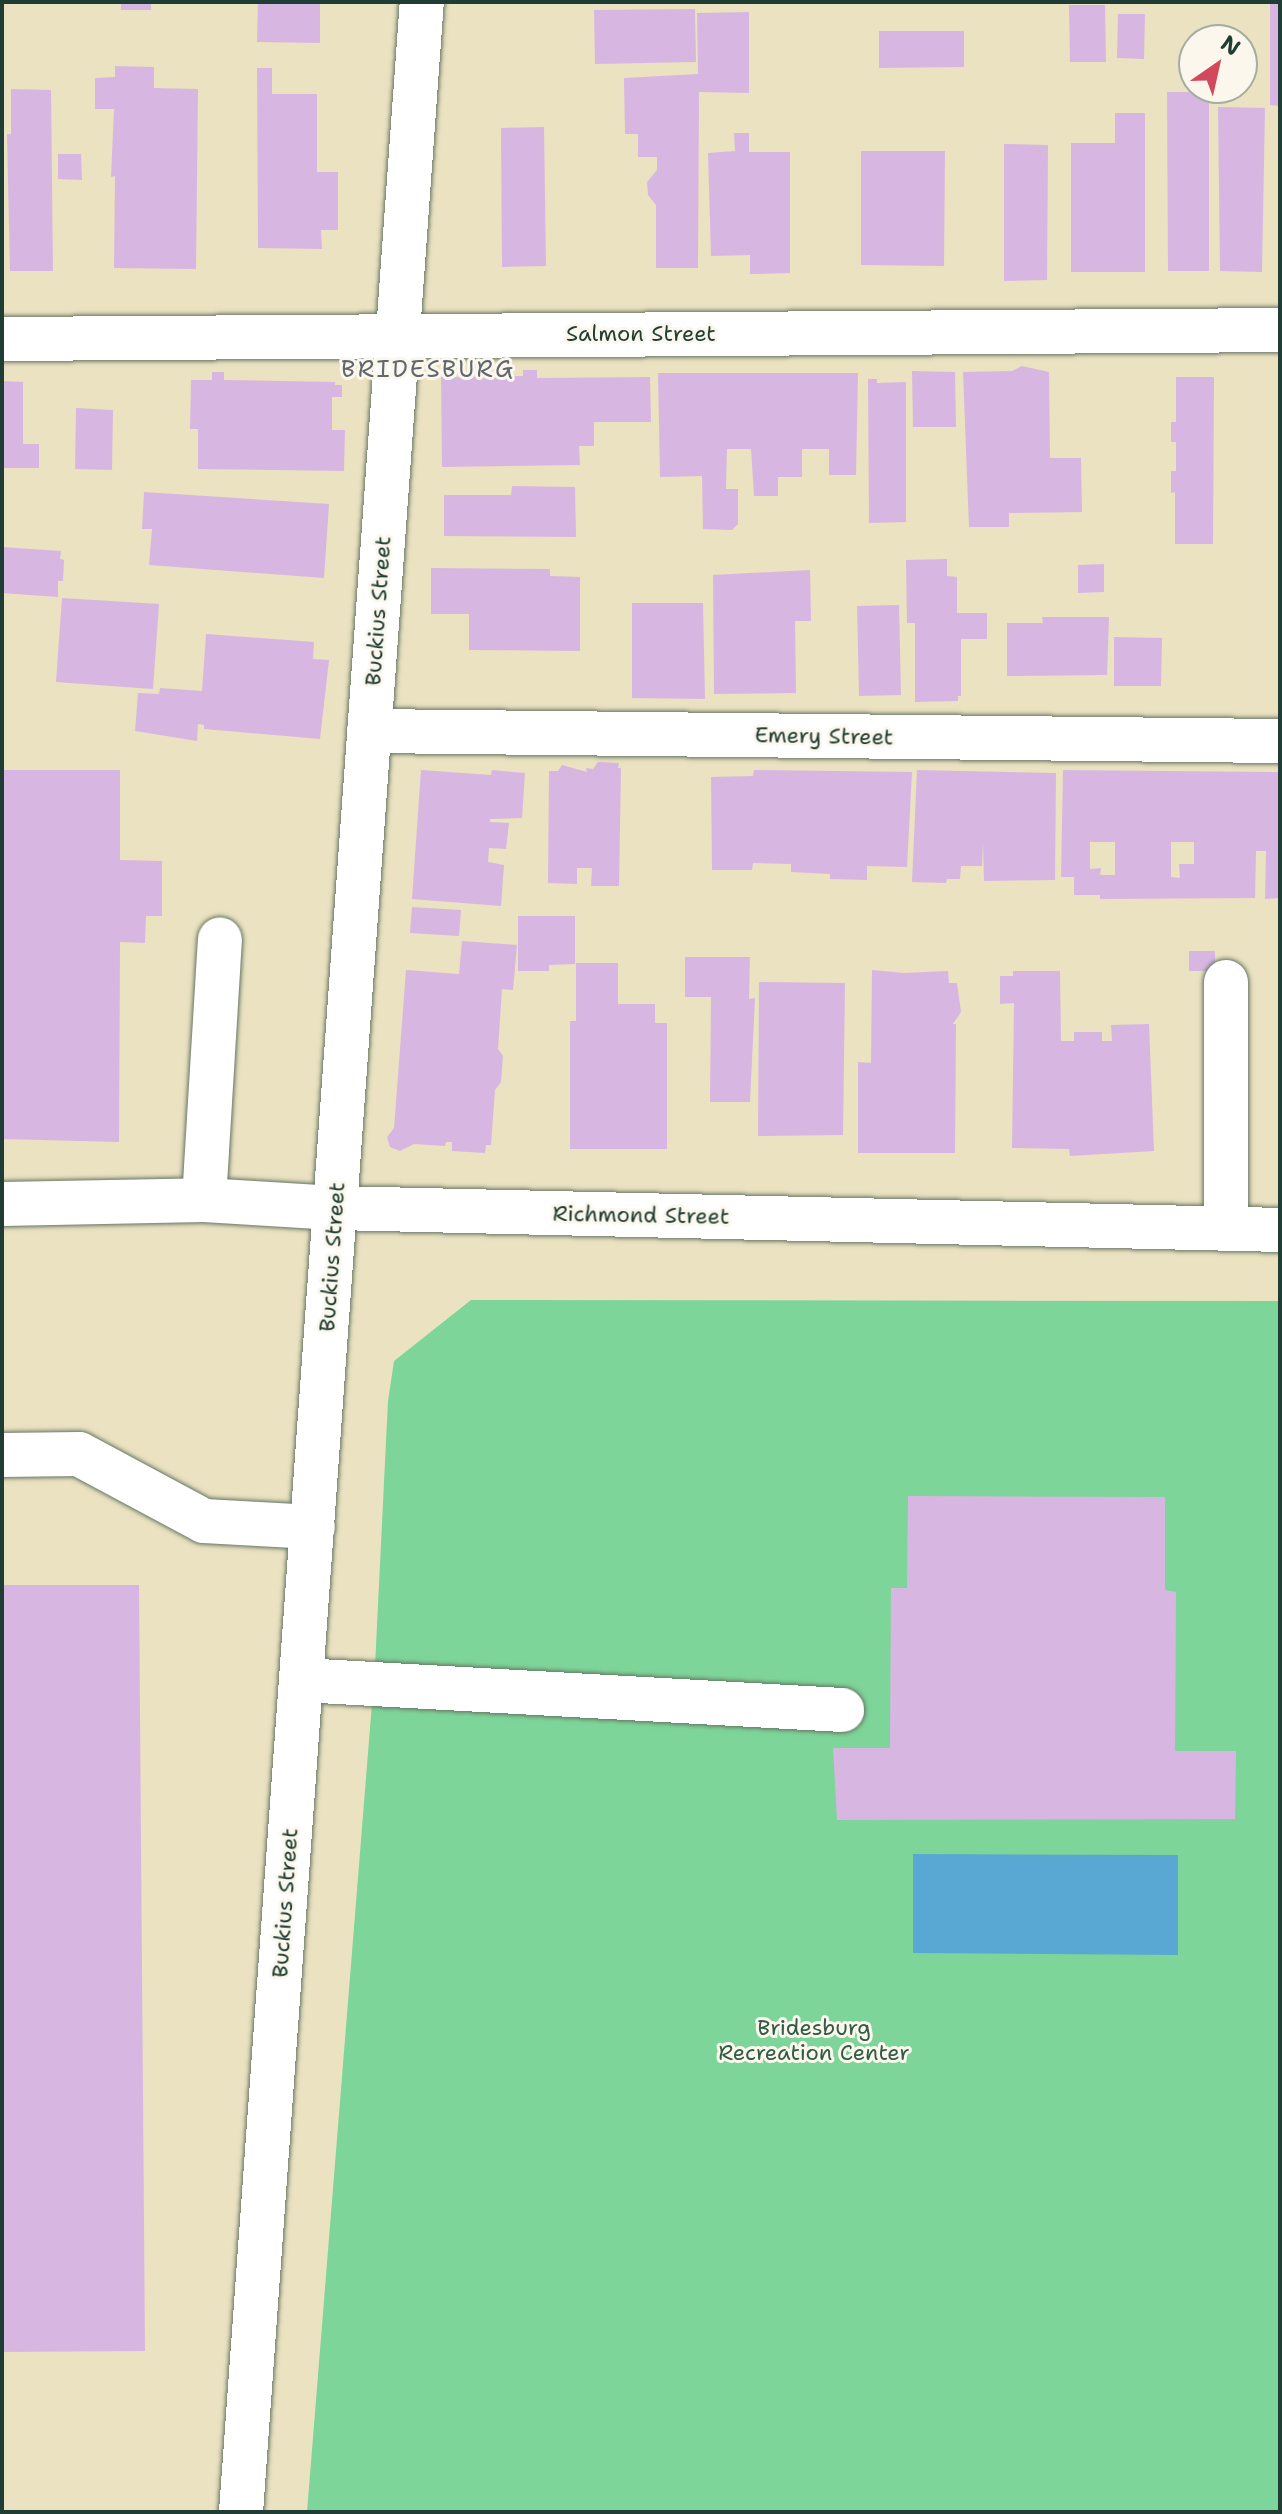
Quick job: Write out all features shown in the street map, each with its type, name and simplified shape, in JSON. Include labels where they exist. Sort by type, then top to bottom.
[{"type":"street","name":"Buckius Street","points":[[241,2512],[422,2]]},
{"type":"street","name":"Salmon Street","points":[[2,339],[1280,330]]},
{"type":"street","name":"Emery Street","points":[[369,731],[1280,741]]},
{"type":"street","points":[[204,1200],[220,939]]},
{"type":"street","points":[[1226,982],[1226,1229]]},
{"type":"street","name":"Richmond Street","points":[[2,1204],[204,1200],[335,1208],[1280,1230]]},
{"type":"street","points":[[2,1455],[79,1454],[204,1521],[313,1527]]},
{"type":"street","points":[[301,1680],[842,1710]]},
{"type":"green space","name":"Bridesburg Recreation Center","points":[[471,1300],[1280,1301],[1280,2512],[307,2512],[375,1666],[388,1401],[394,1361]]},
{"type":"water","points":[[913,1854],[1178,1855],[1178,1955],[913,1953]]},
{"type":"building","points":[[121,2],[151,2],[151,10],[121,10]]},
{"type":"building","points":[[258,2],[320,2],[320,43],[257,42]]},
{"type":"building","points":[[1270,2],[1280,2],[1280,106],[1270,105]]},
{"type":"building","points":[[1069,5],[1105,5],[1106,62],[1070,62]]},
{"type":"building","points":[[695,9],[696,62],[595,64],[594,10]]},
{"type":"building","points":[[749,12],[749,93],[699,92],[698,268],[656,268],[656,205],[648,195],[647,182],[657,170],[657,157],[638,157],[638,134],[625,134],[624,78],[698,74],[697,13]]},
{"type":"building","points":[[1118,14],[1145,14],[1144,59],[1117,58]]},
{"type":"building","points":[[879,31],[964,31],[964,67],[879,68]]},
{"type":"building","points":[[115,66],[154,67],[154,88],[198,89],[196,269],[114,268],[115,176],[111,177],[114,109],[95,109],[95,78],[115,77]]},
{"type":"building","points":[[257,68],[272,68],[272,94],[317,94],[317,172],[338,172],[338,230],[321,230],[322,249],[258,248]]},
{"type":"building","points":[[11,89],[51,90],[53,271],[10,271],[7,134],[11,134]]},
{"type":"building","points":[[1167,92],[1178,92],[1178,104],[1209,104],[1209,271],[1168,271]]},
{"type":"building","points":[[1218,107],[1265,108],[1262,272],[1220,271]]},
{"type":"building","points":[[1115,113],[1145,113],[1145,272],[1071,272],[1071,143],[1115,143]]},
{"type":"building","points":[[544,127],[546,266],[502,267],[501,128]]},
{"type":"building","points":[[734,133],[749,133],[749,152],[790,152],[790,273],[750,274],[750,255],[711,256],[708,153],[735,151]]},
{"type":"building","points":[[1004,144],[1048,145],[1047,280],[1004,281]]},
{"type":"building","points":[[861,151],[945,151],[944,266],[861,265]]},
{"type":"building","points":[[58,154],[81,154],[82,180],[58,179]]},
{"type":"building","points":[[1022,366],[1049,372],[1050,458],[1081,458],[1082,512],[1009,513],[1009,527],[969,527],[963,372],[1012,371]]},
{"type":"building","points":[[523,370],[537,370],[537,378],[650,377],[651,422],[594,422],[594,446],[579,446],[580,465],[442,467],[441,377],[523,376]]},
{"type":"building","points":[[912,371],[955,372],[956,427],[913,427]]},
{"type":"building","points":[[212,372],[224,372],[224,380],[335,382],[335,385],[342,385],[342,397],[332,397],[332,430],[345,430],[344,471],[198,469],[198,429],[190,429],[191,380],[212,380]]},
{"type":"building","points":[[658,373],[858,373],[856,475],[829,475],[829,449],[802,449],[802,477],[778,477],[778,496],[754,496],[751,449],[727,449],[726,489],[738,489],[738,524],[732,530],[703,529],[702,476],[660,477]]},
{"type":"building","points":[[1176,377],[1214,377],[1213,544],[1175,544],[1175,492],[1171,493],[1171,471],[1176,471],[1176,442],[1171,442],[1171,422],[1176,422]]},
{"type":"building","points":[[868,379],[877,379],[877,383],[906,382],[906,522],[869,523]]},
{"type":"building","points":[[2,381],[23,382],[23,444],[39,444],[39,468],[2,468]]},
{"type":"building","points":[[76,408],[113,410],[112,470],[75,469]]},
{"type":"building","points":[[512,486],[575,487],[576,537],[444,536],[444,495],[511,495]]},
{"type":"building","points":[[144,492],[329,504],[324,578],[149,565],[152,529],[142,529]]},
{"type":"building","points":[[2,547],[61,551],[63,581],[58,581],[58,597],[2,593]]},
{"type":"building","points":[[947,559],[947,576],[957,577],[957,613],[987,613],[987,639],[961,639],[961,696],[958,696],[958,701],[915,702],[915,623],[907,623],[906,560]]},
{"type":"building","points":[[1104,564],[1104,592],[1078,593],[1078,565]]},
{"type":"building","points":[[431,568],[550,569],[550,576],[580,577],[580,651],[469,650],[469,614],[431,614]]},
{"type":"building","points":[[810,570],[811,621],[795,621],[796,693],[714,694],[713,575]]},
{"type":"building","points":[[62,598],[159,604],[153,689],[56,682]]},
{"type":"building","points":[[632,603],[703,603],[705,699],[632,698]]},
{"type":"building","points":[[899,605],[901,695],[859,696],[857,606]]},
{"type":"building","points":[[1042,617],[1109,617],[1107,675],[1007,676],[1007,623],[1043,623]]},
{"type":"building","points":[[206,634],[314,642],[313,659],[329,660],[320,739],[204,729],[204,725],[198,724],[197,741],[135,731],[138,693],[159,694],[160,688],[202,691]]},
{"type":"building","points":[[1114,637],[1162,638],[1161,686],[1114,686]]},
{"type":"building","points":[[598,762],[619,763],[618,768],[621,768],[619,886],[591,886],[592,868],[577,868],[577,884],[548,883],[549,771],[558,771],[562,765],[587,772],[586,768],[593,769]]},
{"type":"building","points":[[2,770],[120,770],[120,860],[162,861],[162,916],[146,916],[145,943],[120,942],[119,1142],[2,1139]]},
{"type":"building","points":[[421,770],[491,775],[492,770],[525,773],[522,818],[490,819],[490,822],[509,823],[506,849],[489,848],[488,862],[504,865],[501,906],[412,899]]},
{"type":"building","points":[[754,770],[912,772],[907,867],[867,866],[867,880],[830,879],[830,874],[791,872],[791,864],[753,863],[752,870],[712,870],[711,777],[753,776]]},
{"type":"building","points":[[917,770],[1056,773],[1055,880],[984,881],[983,843],[982,866],[961,866],[960,879],[947,879],[946,883],[912,882]]},
{"type":"building","points":[[1063,770],[1280,772],[1280,898],[1265,899],[1266,851],[1256,851],[1255,898],[1100,899],[1100,895],[1074,895],[1074,877],[1061,877]],"holes":[[[1090,842],[1115,842],[1115,875],[1100,875],[1101,868],[1090,869]],[[1171,842],[1194,842],[1194,864],[1179,864],[1180,878],[1171,877]]]},
{"type":"building","points":[[412,907],[461,910],[459,936],[410,933]]},
{"type":"building","points":[[518,916],[575,916],[575,964],[549,965],[549,971],[518,971]]},
{"type":"building","points":[[462,941],[517,945],[513,990],[502,989],[498,1049],[503,1056],[501,1082],[495,1090],[491,1145],[486,1145],[485,1153],[452,1151],[452,1142],[446,1142],[445,1146],[414,1144],[400,1151],[390,1147],[387,1137],[394,1128],[406,970],[459,974]]},
{"type":"building","points":[[1189,951],[1215,951],[1215,971],[1189,971]]},
{"type":"building","points":[[685,957],[750,957],[749,999],[755,998],[750,1102],[710,1102],[711,997],[685,997]]},
{"type":"building","points":[[576,963],[618,963],[618,1004],[655,1004],[655,1023],[667,1023],[667,1149],[570,1149],[570,1021],[576,1021]]},
{"type":"building","points":[[872,970],[904,973],[948,971],[949,983],[957,983],[961,1012],[953,1024],[956,1024],[955,1153],[858,1153],[858,1062],[871,1063]]},
{"type":"building","points":[[1013,971],[1060,971],[1061,1041],[1074,1041],[1074,1032],[1102,1032],[1102,1041],[1112,1041],[1111,1025],[1149,1024],[1154,1151],[1070,1156],[1069,1149],[1012,1148],[1014,1003],[1000,1004],[1000,976],[1013,976]]},
{"type":"building","points":[[759,982],[845,983],[843,1135],[758,1136]]},
{"type":"building","points":[[908,1496],[1165,1497],[1165,1590],[1176,1592],[1175,1751],[1236,1751],[1235,1819],[837,1820],[833,1748],[890,1748],[891,1588],[907,1588]]},
{"type":"building","points":[[2,1585],[139,1585],[145,2351],[2,2352]]},
{"type":"district","name":"BRIDESBURG","points":[[428,370]]}]
